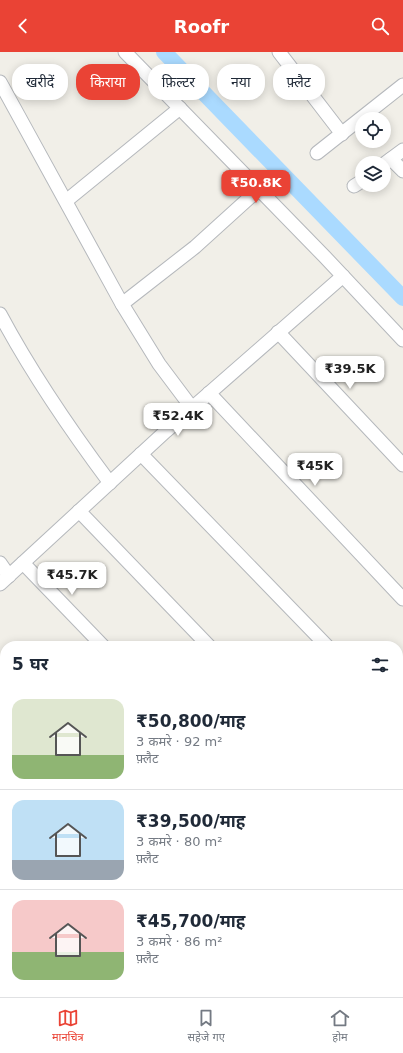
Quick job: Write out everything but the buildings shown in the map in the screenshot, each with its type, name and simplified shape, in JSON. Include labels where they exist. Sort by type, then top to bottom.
[{"type":"street","points":[[125,52],[343,276],[403,340]]},
{"type":"street","points":[[279,52],[342,134]]},
{"type":"street","points":[[0,82],[122,304],[159,364],[192,408]]},
{"type":"street","points":[[316,153],[403,85]]},
{"type":"street","points":[[66,201],[180,108]]},
{"type":"street","points":[[391,160],[403,150]]},
{"type":"street","points":[[391,164],[403,171]]},
{"type":"street","points":[[122,304],[195,247],[259,189]]},
{"type":"street","points":[[0,563],[4,580],[192,408],[343,276]]},
{"type":"street","points":[[0,314],[20,351],[68,426],[110,483]]},
{"type":"street","points":[[278,332],[403,465]]},
{"type":"street","points":[[209,393],[403,599]]},
{"type":"street","points":[[141,454],[322,641]]},
{"type":"street","points":[[79,511],[204,641]]},
{"type":"street","points":[[23,563],[98,641]]},
{"type":"waterway","points":[[164,52],[403,298]]}]
